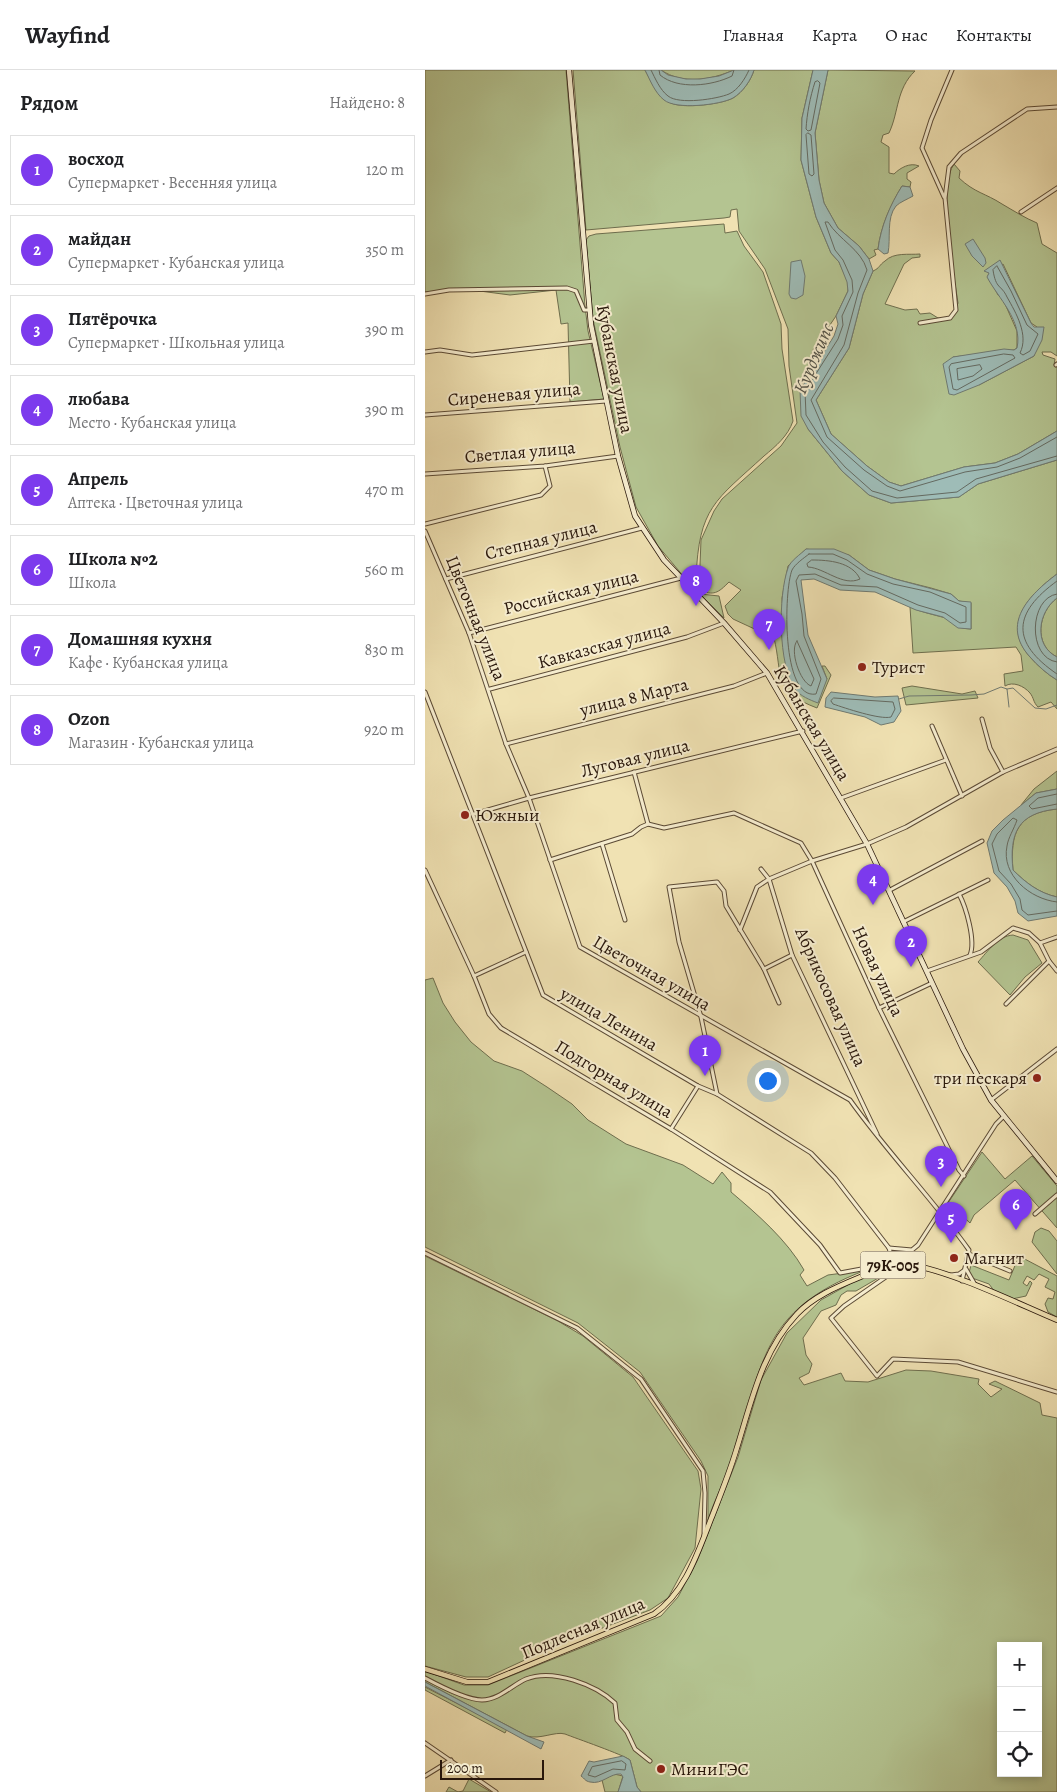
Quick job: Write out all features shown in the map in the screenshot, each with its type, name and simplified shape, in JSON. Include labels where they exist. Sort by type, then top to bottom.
[{"type":"main road","name":"Кубанская улица","points":[[569,70],[589,310],[606,401],[630,502],[642,528],[664,560],[724,623],[767,673],[803,731],[867,844],[963,1049],[991,1100],[1057,1181]]},
{"type":"main road","name":"Подлесная улица","points":[[425,1669],[467,1682],[488,1682],[654,1614],[671,1600],[678,1590],[704,1537],[734,1460],[762,1370],[770,1352],[789,1323],[819,1296],[882,1268],[899,1264],[918,1267]]},
{"type":"main road","name":"79К-005","points":[[918,1267],[981,1289],[1057,1320]]},
{"type":"street","points":[[945,198],[923,148],[931,120],[952,70]]},
{"type":"street","points":[[920,323],[950,318],[956,310],[945,198],[949,168],[961,153],[1027,109],[1057,107]]},
{"type":"street","points":[[1021,212],[1057,188]]},
{"type":"street","points":[[425,294],[449,290],[501,290],[516,287],[567,288],[576,291],[584,310],[589,310]]},
{"type":"street","points":[[425,352],[440,350],[472,355],[594,341]]},
{"type":"street","name":"Сиреневая улица","points":[[425,415],[606,401]]},
{"type":"street","name":"Светлая улица","points":[[425,474],[545,466],[618,456]]},
{"type":"street","points":[[425,524],[541,496],[550,486],[545,466]]},
{"type":"street","name":"Степная улица","points":[[446,579],[642,528]]},
{"type":"street","name":"Цветочная улица","points":[[425,531],[469,633],[490,689],[506,744],[529,798],[579,947],[849,1100],[941,1212],[969,1250],[969,1254]]},
{"type":"street","name":"Российская улица","points":[[469,633],[681,578]]},
{"type":"street","name":"Кавказская улица","points":[[490,689],[687,637],[724,623]]},
{"type":"street","name":"улица 8 Марта","points":[[506,744],[734,686],[767,673]]},
{"type":"street","name":"улица Ленина","points":[[425,692],[474,814],[538,985],[546,999],[698,1086],[717,1094],[811,1153],[835,1178],[889,1248]]},
{"type":"street","points":[[982,718],[990,748],[1003,772]]},
{"type":"street","points":[[932,726],[961,796]]},
{"type":"street","name":"Луговая улица","points":[[474,814],[529,798],[803,731]]},
{"type":"street","points":[[740,931],[757,886],[769,879],[812,861],[867,844],[906,827],[1003,772],[1057,749]]},
{"type":"street","points":[[841,798],[946,760]]},
{"type":"street","points":[[550,860],[631,834],[648,824],[634,772]]},
{"type":"street","name":"Новая улица","points":[[648,824],[664,828],[734,813],[801,843],[812,861],[879,1008],[959,1170],[964,1176]]},
{"type":"street","points":[[890,890],[982,841]]},
{"type":"street","points":[[602,844],[625,920]]},
{"type":"street","name":"Абрикосовая улица","points":[[761,869],[769,879],[792,955],[878,1136]]},
{"type":"street","name":"Подгорная улица","points":[[425,870],[474,976],[489,1014],[501,1028],[671,1129],[769,1192],[820,1245],[840,1273],[883,1265],[893,1258],[889,1248]]},
{"type":"street","points":[[903,922],[988,880]]},
{"type":"street","points":[[717,1094],[701,1016],[679,942],[669,888],[717,882],[724,891],[726,906],[764,969],[779,1003]]},
{"type":"street","points":[[959,894],[969,920],[972,949],[970,955]]},
{"type":"street","points":[[927,971],[988,947],[1013,928],[1029,933],[1040,942],[1049,961],[1057,971]]},
{"type":"street","points":[[1040,942],[1057,937]]},
{"type":"street","points":[[474,976],[526,952]]},
{"type":"street","points":[[764,969],[792,955]]},
{"type":"street","points":[[1006,1004],[1049,961]]},
{"type":"street","points":[[879,1008],[933,983]]},
{"type":"street","points":[[991,1100],[1057,1049]]},
{"type":"street","points":[[671,1129],[698,1086]]},
{"type":"street","points":[[889,1248],[912,1250],[941,1212],[996,1124],[1003,1117]]},
{"type":"street","points":[[1035,1214],[1057,1195]]},
{"type":"street","points":[[425,1252],[577,1328],[641,1380],[703,1471],[705,1493],[704,1537]]},
{"type":"street","points":[[962,1282],[969,1254],[1010,1271]]},
{"type":"street","points":[[918,1267],[899,1269],[893,1272],[844,1306],[831,1318],[877,1376],[893,1359],[958,1362],[1057,1392]]},
{"type":"street","points":[[941,1274],[959,1274],[966,1269]]},
{"type":"street","points":[[966,1269],[971,1281],[981,1289]]},
{"type":"street","points":[[425,1678],[481,1701],[497,1696],[525,1679],[537,1676],[565,1677],[608,1696],[615,1703],[617,1720],[627,1732],[635,1749],[650,1761]]},
{"type":"street","points":[[425,1743],[495,1792]]},
{"type":"street","points":[[425,1776],[451,1760]]},
{"type":"green space","points":[[425,70],[566,70],[585,306],[588,331],[604,399],[570,402],[568,323],[561,324],[556,290],[510,295],[472,290],[425,292]]},
{"type":"green space","points":[[573,70],[645,70],[656,89],[667,101],[677,105],[693,106],[721,102],[733,98],[746,86],[754,70],[813,70],[802,118],[801,160],[816,217],[831,253],[839,262],[848,282],[848,291],[836,316],[813,350],[800,390],[808,429],[842,471],[869,495],[891,503],[959,497],[978,484],[1057,460],[1057,574],[1037,591],[1022,611],[1018,622],[1018,633],[1022,645],[1030,657],[1057,680],[1057,709],[1051,702],[1038,707],[1030,693],[1022,686],[1011,684],[1005,686],[1004,674],[1023,671],[1021,655],[1016,647],[913,653],[910,607],[946,618],[956,626],[971,629],[971,603],[959,601],[951,594],[869,570],[849,555],[806,549],[788,566],[782,598],[784,651],[827,679],[822,666],[825,666],[831,675],[817,708],[803,702],[786,688],[780,672],[774,638],[733,619],[728,614],[725,606],[741,590],[729,582],[722,589],[712,593],[699,590],[701,540],[714,511],[722,499],[781,446],[797,423],[789,366],[788,329],[765,269],[739,231],[737,209],[731,210],[730,217],[724,218],[586,230]]},
{"type":"green space","points":[[661,70],[734,70],[707,78],[688,79],[678,78]]},
{"type":"green space","points":[[828,70],[915,71],[904,85],[889,133],[883,135],[881,142],[889,147],[889,173],[894,174],[909,165],[919,166],[907,173],[907,179],[911,182],[910,187],[902,186],[884,224],[878,249],[874,250],[876,255],[869,259],[859,246],[838,228],[824,203],[819,180],[815,133]]},
{"type":"green space","points":[[954,164],[960,171],[959,178],[970,187],[1037,223],[1042,244],[1057,253],[1057,356],[1051,352],[1042,352],[1043,355],[1055,359],[1054,365],[1057,366],[1057,431],[1018,454],[995,463],[964,467],[901,486],[889,482],[867,466],[831,434],[816,400],[849,348],[863,294],[873,271],[889,258],[897,255],[920,254],[920,257],[912,258],[904,264],[885,304],[905,310],[917,309],[920,314],[930,313],[938,318],[951,319],[954,315],[958,303],[947,210],[949,175]],"holes":[[[1003,264],[1031,323],[1037,327],[1034,356],[979,385],[953,357],[1014,350],[1017,348],[1017,331],[1002,297],[998,295],[988,275]]]},
{"type":"green space","points":[[724,224],[725,233],[737,231],[744,246],[763,272],[781,324],[782,349],[793,421],[781,440],[733,484],[713,507],[701,535],[696,578],[690,584],[658,546],[636,507],[620,447],[593,319],[586,240],[589,236],[596,234]]},
{"type":"green space","points":[[700,594],[719,596],[724,618]]},
{"type":"green space","points":[[1057,598],[1057,657],[1049,652],[1044,645],[1041,637],[1041,628],[1046,611]]},
{"type":"green space","points":[[912,686],[962,694],[975,691],[978,698],[906,705],[902,688]]},
{"type":"green space","points":[[1057,771],[1057,789],[1036,793],[1021,805],[1034,789]]},
{"type":"green space","points":[[1057,809],[1057,897],[1039,890],[1018,875],[1013,870],[1012,857],[1015,835],[1025,820],[1044,811]]},
{"type":"green space","points":[[1013,935],[1028,940],[1042,963],[1025,977],[1010,995],[978,962],[998,941]]},
{"type":"green space","points":[[433,978],[443,1003],[455,1022],[471,1042],[494,1061],[522,1071],[572,1104],[588,1120],[626,1144],[683,1165],[713,1184],[722,1172],[731,1183],[731,1192],[771,1228],[789,1248],[804,1270],[800,1275],[807,1286],[828,1275],[866,1270],[831,1286],[804,1304],[785,1323],[771,1345],[760,1369],[732,1460],[708,1520],[708,1476],[701,1461],[640,1372],[578,1323],[425,1247],[425,980]]},
{"type":"green space","points":[[982,1152],[1005,1179],[1032,1156],[1057,1186],[1057,1228],[1015,1180],[974,1215],[970,1223],[957,1211],[949,1217],[946,1206]]},
{"type":"green space","points":[[1041,1228],[1049,1231],[1057,1241],[1057,1274],[1032,1242],[1035,1232]]},
{"type":"green space","points":[[425,1256],[558,1321],[583,1336],[633,1377],[698,1471],[701,1489],[695,1548],[668,1598],[650,1610],[555,1646],[488,1677],[466,1677],[425,1666]]},
{"type":"green space","points":[[1019,1256],[1057,1276],[1057,1317],[1048,1312],[1045,1304],[1048,1298],[1053,1299],[1055,1292],[1045,1287],[1049,1279],[1039,1274],[1034,1280],[1027,1276],[1023,1283],[1027,1286],[1030,1281],[1032,1283],[1026,1296],[1012,1299],[995,1292],[989,1284],[972,1278],[969,1273],[971,1265],[1009,1280]]},
{"type":"green space","points":[[892,1270],[856,1291],[847,1291],[841,1295],[836,1305],[821,1311],[803,1338],[806,1355],[812,1364],[809,1373],[799,1378],[804,1385],[841,1373],[845,1381],[868,1382],[906,1370],[931,1371],[979,1379],[978,1384],[991,1397],[1002,1389],[989,1384],[995,1381],[1040,1403],[1042,1415],[1057,1418],[1057,1792],[641,1792],[637,1787],[630,1760],[561,1733],[537,1737],[527,1736],[425,1682],[425,1671],[464,1685],[488,1685],[661,1616],[678,1597],[697,1561],[738,1457],[761,1380],[787,1333],[821,1300],[855,1281],[876,1273]]},
{"type":"green space","points":[[425,1687],[507,1729],[505,1733],[425,1690]]},
{"type":"green space","points":[[614,1774],[623,1776],[618,1792],[605,1792],[602,1780]]},
{"type":"green space","points":[[469,1779],[491,1792],[458,1792],[463,1791]]},
{"type":"green space","points":[[449,1787],[458,1792],[446,1792]]},
{"type":"water","points":[[645,70],[661,70],[668,75],[686,79],[700,79],[719,76],[734,70],[754,70],[746,86],[733,98],[718,103],[688,106],[664,100],[655,90]]},
{"type":"water","name":"Курджипс","points":[[813,70],[828,70],[815,133],[819,180],[824,203],[838,228],[859,246],[869,259],[873,271],[863,294],[849,348],[816,400],[831,434],[867,466],[889,482],[901,486],[964,467],[995,463],[1018,454],[1057,431],[1057,460],[978,484],[959,497],[891,503],[869,495],[842,471],[808,429],[801,416],[800,390],[834,336],[838,324],[836,316],[848,291],[847,282],[839,262],[831,253],[816,217],[801,160],[802,118]]},
{"type":"water","points":[[902,186],[910,187],[913,196],[896,206],[893,211],[890,222],[888,253],[884,254],[878,249],[881,232],[890,208]]},
{"type":"water","points":[[973,239],[985,258],[986,263],[983,267],[972,256],[965,244]]},
{"type":"water","points":[[801,260],[805,276],[803,295],[796,299],[791,298],[789,294],[791,262]]},
{"type":"water","points":[[1000,260],[1031,323],[1034,327],[1044,327],[1042,340],[1034,356],[979,385],[954,395],[949,394],[943,364],[953,357],[1004,349],[1014,350],[1017,348],[1018,338],[1013,319],[987,277],[989,273],[984,271]]},
{"type":"water","points":[[806,549],[834,549],[849,555],[869,570],[951,594],[959,601],[971,602],[971,629],[958,628],[943,617],[916,610],[875,592],[840,590],[814,579],[801,580],[808,635],[827,679],[818,703],[802,696],[795,689],[789,678],[785,664],[781,612],[782,595],[789,565]]},
{"type":"water","points":[[1057,574],[1057,598],[1046,611],[1042,620],[1041,637],[1049,652],[1057,657],[1057,680],[1043,670],[1021,645],[1018,622],[1028,601]]},
{"type":"water","points":[[831,692],[875,697],[898,696],[901,711],[894,722],[881,725],[865,717],[825,707],[826,698]]},
{"type":"water","points":[[1057,789],[1057,809],[1033,815],[1025,820],[1015,835],[1012,857],[1013,870],[1033,887],[1057,897],[1057,916],[1028,921],[1018,913],[1015,901],[1007,887],[994,873],[987,843],[992,831],[1036,793]]},
{"type":"water","points":[[425,1682],[527,1736],[544,1742],[541,1749],[425,1686]]},
{"type":"water","points":[[623,1756],[630,1760],[637,1787],[641,1792],[618,1792],[623,1777],[621,1774],[613,1775],[598,1782],[587,1781],[581,1776],[589,1761],[594,1762]]},
{"type":"waterway","points":[[899,699],[909,696],[984,694],[1001,687],[1007,689],[1009,707]]},
{"type":"waterway","points":[[1007,689],[1013,688],[1035,708],[1046,709],[1057,705]]},
{"type":"place","name":"Ozon","points":[[696,606]]},
{"type":"place","name":"Домашняя кухня","points":[[769,650]]},
{"type":"place","name":"Турист","points":[[862,667]]},
{"type":"place","name":"Южныи","points":[[465,815]]},
{"type":"place","name":"любава","points":[[873,905]]},
{"type":"place","name":"майдан","points":[[911,967]]},
{"type":"place","name":"восход","points":[[705,1076]]},
{"type":"place","name":"три пескаря","points":[[1037,1078]]},
{"type":"place","name":"Пятёрочка","points":[[941,1187]]},
{"type":"place","name":"Школа №2","points":[[1016,1230]]},
{"type":"place","name":"Апрель","points":[[951,1243]]},
{"type":"place","name":"Магнит","points":[[954,1258]]},
{"type":"place","name":"МиниГЭС","points":[[661,1769]]}]
